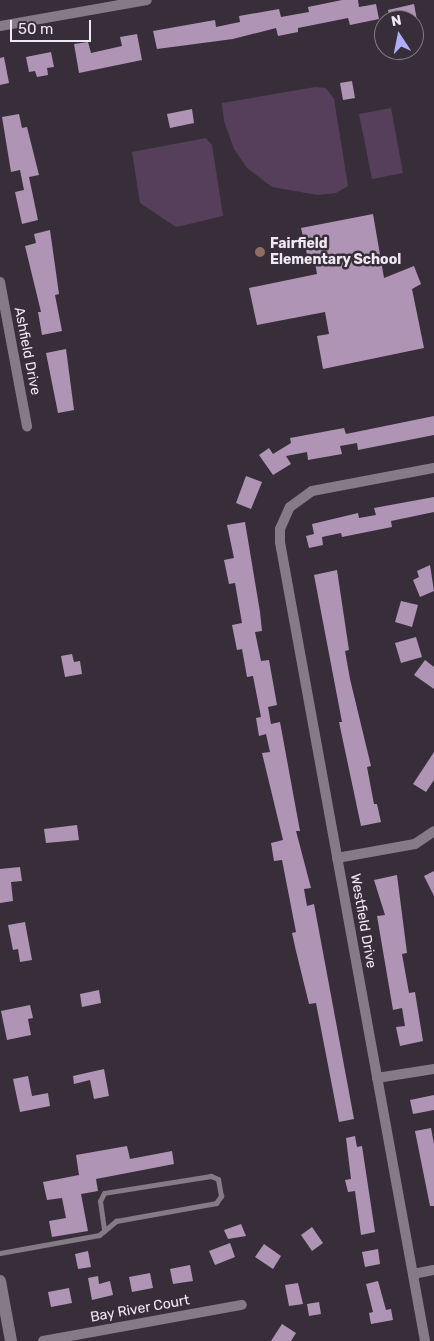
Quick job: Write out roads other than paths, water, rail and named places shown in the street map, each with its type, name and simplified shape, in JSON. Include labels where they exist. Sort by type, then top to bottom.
[{"type":"street","points":[[0,26],[147,0]]},
{"type":"street","name":"Ashfield Drive","points":[[0,282],[27,426]]},
{"type":"street","name":"Westfield Drive","points":[[426,1341],[280,542],[280,529],[290,507],[312,491],[434,468]]},
{"type":"street","points":[[338,858],[415,844],[434,831]]},
{"type":"street","points":[[377,1078],[434,1069]]},
{"type":"street","points":[[413,1274],[434,1270]]},
{"type":"street","points":[[0,1281],[11,1341]]},
{"type":"street","name":"Bay River Court","points":[[43,1341],[242,1305]]},
{"type":"lane","points":[[0,1253],[99,1235],[104,1231],[116,1221],[216,1203],[221,1196],[218,1179],[211,1176],[104,1193],[100,1201],[104,1231]]},
{"type":"place","name":"Fairfield Elementary School","points":[[260,252]]}]
